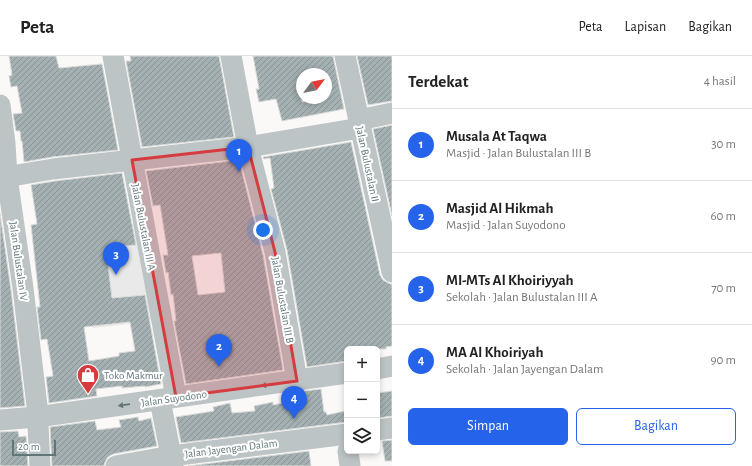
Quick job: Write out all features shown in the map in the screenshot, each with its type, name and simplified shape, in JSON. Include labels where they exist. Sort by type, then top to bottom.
[{"type":"street","name":"Jalan Bulustalan III A","points":[[113,56],[132,160],[168,398],[171,459]]},
{"type":"street","name":"Jalan Bulustalan III B","points":[[231,56],[248,147],[275,252],[297,381]]},
{"type":"street","name":"Jalan Bulustalan II","points":[[345,56],[392,272]]},
{"type":"street","name":"Jalan Bulustalan IV","points":[[0,105],[5,143],[4,178],[23,288],[37,417],[40,466]]},
{"type":"street","points":[[4,178],[53,169],[248,147],[359,124],[392,113]]},
{"type":"street","points":[[380,368],[392,366]]},
{"type":"street","name":"Jalan Suyodono","points":[[0,420],[37,417],[344,373]]},
{"type":"street","points":[[380,430],[392,428]]},
{"type":"street","name":"Jalan Jayengan Dalam","points":[[116,466],[344,439]]},
{"type":"street","name":"Jalan Jayengan Dalam","points":[[349,454],[350,466]]},
{"type":"highlighted area","points":[[248,147],[275,252],[297,381],[176,397],[132,160]]},
{"type":"shaded area","points":[[137,224],[154,321],[93,328],[79,229]]},
{"type":"building","points":[[9,56],[56,56],[59,68],[102,64],[118,150],[52,157],[24,162],[20,131],[16,131],[13,114],[22,113],[17,86],[11,87],[9,76],[12,75]]},
{"type":"building","points":[[130,56],[219,56],[234,137],[142,147],[126,61],[131,61]]},
{"type":"building","points":[[253,56],[333,56],[344,109],[282,121],[276,99],[259,102],[256,89],[259,89]]},
{"type":"building","points":[[357,56],[392,56],[392,101],[368,105]]},
{"type":"building","points":[[392,125],[392,216],[373,129]]},
{"type":"building","points":[[351,142],[380,275],[383,280],[392,284],[392,346],[386,347],[386,349],[380,349],[380,346],[344,346],[344,361],[307,367],[287,250],[271,189],[274,188],[270,158],[264,159],[263,157]]},
{"type":"building","points":[[239,160],[263,255],[283,370],[186,384],[174,321],[176,321],[173,294],[171,295],[168,272],[166,273],[163,255],[168,255],[160,205],[153,206],[146,171]],"holes":[[[221,253],[225,292],[198,295],[192,256]]]},
{"type":"building","points":[[122,173],[136,245],[106,248],[112,298],[145,295],[161,384],[145,387],[122,388],[122,386],[96,389],[97,396],[49,403],[46,377],[53,376],[47,339],[41,340],[37,307],[40,307],[31,225],[37,224],[31,185]],"holes":[[[130,322],[135,351],[119,353],[119,356],[89,361],[84,327]]]},
{"type":"building","points":[[0,213],[25,406],[0,408]]},
{"type":"building","points":[[321,389],[324,412],[326,412],[327,415],[344,411],[344,422],[181,443],[176,417],[214,411],[213,407],[230,403],[232,413],[255,411],[254,406],[273,402],[273,405],[307,398],[305,391]]},
{"type":"building","points":[[392,391],[392,416],[380,418],[380,393]]},
{"type":"building","points":[[138,417],[139,421],[151,418],[157,446],[113,454],[108,457],[104,466],[52,466],[50,427],[95,421],[97,430],[121,427],[119,420]]},
{"type":"building","points":[[18,431],[19,437],[26,436],[28,466],[0,466],[0,432]]},
{"type":"building","points":[[392,440],[392,461],[385,461],[382,441]]},
{"type":"building","points":[[309,451],[311,466],[188,466]]},
{"type":"place","name":"Musala At Taqwa","points":[[239,172]]},
{"type":"place","name":"MI-MTs Al Khoiriyyah","points":[[116,275]]},
{"type":"place","name":"Masjid Al Hikmah","points":[[219,367]]},
{"type":"place","name":"Toko Makmur","points":[[88,394]]},
{"type":"place","name":"MA Al Khoiriyah","points":[[294,419]]}]
